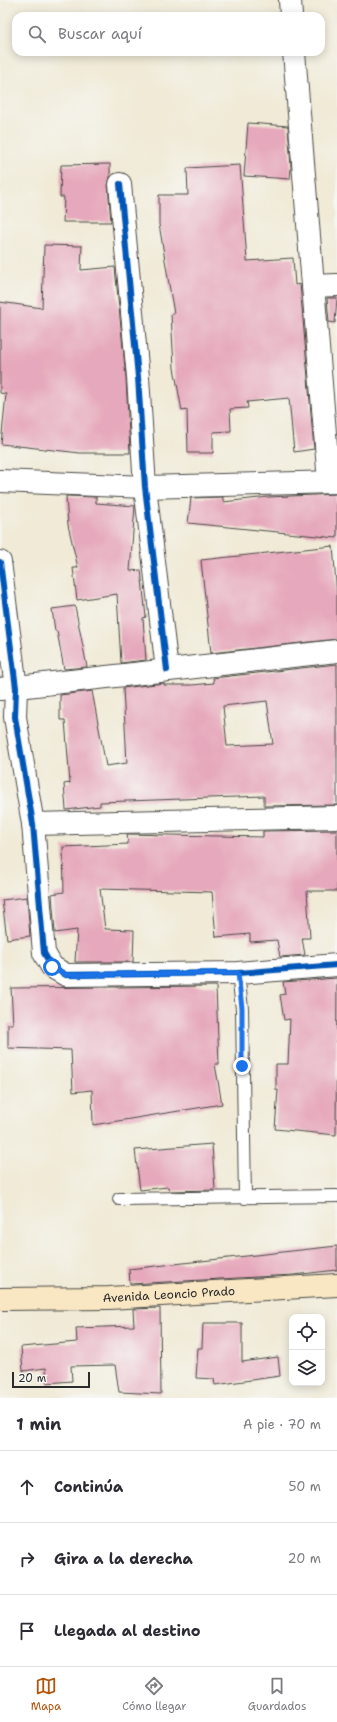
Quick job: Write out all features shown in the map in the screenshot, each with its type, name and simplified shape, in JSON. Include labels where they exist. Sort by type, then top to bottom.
[{"type":"main road","name":"Avenida Leoncio Prado","points":[[0,1299],[109,1298],[337,1284]]},
{"type":"street","points":[[290,0],[291,12]]},
{"type":"street","points":[[0,481],[145,487],[333,482],[313,286],[294,56]]},
{"type":"street","points":[[120,184],[138,377],[145,487],[168,670]]},
{"type":"street","points":[[313,286],[337,285]]},
{"type":"street","points":[[0,562],[8,689],[16,725],[33,824],[44,953],[52,967],[66,975],[238,973],[337,965]]},
{"type":"street","points":[[8,689],[337,651]]},
{"type":"street","points":[[33,824],[337,817]]},
{"type":"lane","points":[[238,973],[242,1008],[245,1198]]},
{"type":"lane","points":[[119,1199],[337,1196]]},
{"type":"building","points":[[248,123],[288,126],[291,167],[290,179],[244,176]]},
{"type":"building","points":[[110,164],[110,177],[108,185],[111,222],[63,222],[64,197],[60,197],[61,165]]},
{"type":"building","points":[[240,165],[247,261],[293,258],[295,285],[300,284],[314,449],[294,452],[289,398],[247,402],[248,408],[230,409],[231,431],[213,432],[213,453],[188,453],[187,410],[182,411],[174,368],[171,314],[174,314],[159,224],[159,195],[188,195],[187,168]]},
{"type":"building","points":[[44,245],[82,246],[81,270],[115,267],[126,378],[130,453],[80,453],[1,444],[6,394],[0,393],[0,302],[42,308]]},
{"type":"building","points":[[327,298],[337,298],[335,323],[329,322]]},
{"type":"building","points":[[337,494],[337,538],[188,523],[191,498],[223,497],[223,502],[268,497]]},
{"type":"building","points":[[66,496],[96,497],[96,503],[135,506],[130,571],[141,570],[146,617],[143,618],[146,660],[121,663],[117,594],[77,600],[73,568],[78,568],[68,525]]},
{"type":"building","points":[[333,546],[337,596],[337,639],[211,653],[201,560]]},
{"type":"building","points":[[75,606],[87,667],[64,669],[57,631],[55,631],[52,609]]},
{"type":"building","points":[[337,664],[337,805],[264,806],[264,796],[100,802],[100,806],[66,810],[64,784],[70,783],[65,720],[60,720],[60,695],[92,691],[106,766],[127,763],[123,688],[164,683],[164,685],[192,685],[214,683],[213,678]],"holes":[[[267,701],[273,744],[227,746],[223,706]]]},
{"type":"building","points":[[337,830],[337,891],[307,891],[310,938],[302,938],[305,955],[280,957],[277,940],[250,942],[250,934],[216,937],[212,892],[100,889],[105,929],[134,930],[133,962],[75,962],[77,930],[55,933],[52,894],[64,892],[63,847],[128,844],[127,834],[263,837],[263,831]]},
{"type":"building","points":[[27,897],[30,936],[7,939],[2,900]]},
{"type":"building","points":[[337,978],[336,1135],[275,1129],[278,1090],[276,1090],[276,1064],[288,1064],[290,1019],[284,1020],[280,995],[285,994],[283,982]]},
{"type":"building","points":[[216,986],[219,1064],[215,1064],[222,1104],[93,1125],[92,1090],[73,1092],[71,1050],[8,1048],[8,1024],[13,1024],[11,988]]},
{"type":"building","points":[[212,1144],[215,1190],[169,1191],[168,1187],[140,1190],[135,1150]]},
{"type":"building","points":[[337,1246],[337,1270],[293,1275],[130,1284],[129,1269]]},
{"type":"building","points":[[160,1308],[161,1394],[119,1392],[115,1365],[71,1366],[72,1381],[47,1383],[46,1368],[23,1371],[21,1347],[77,1342],[76,1328],[134,1326],[133,1309]]},
{"type":"building","points":[[203,1323],[242,1323],[242,1362],[278,1357],[280,1376],[215,1385],[214,1379],[196,1378],[198,1348],[202,1348]]},
{"type":"cycle path","points":[[120,184],[138,377],[145,487],[167,670]]},
{"type":"cycle path","points":[[0,562],[16,688],[15,717],[33,824],[44,953],[52,967],[66,975],[238,973],[337,965]]},
{"type":"route","points":[[52,967],[66,975],[238,973],[242,1008],[242,1066]]}]
